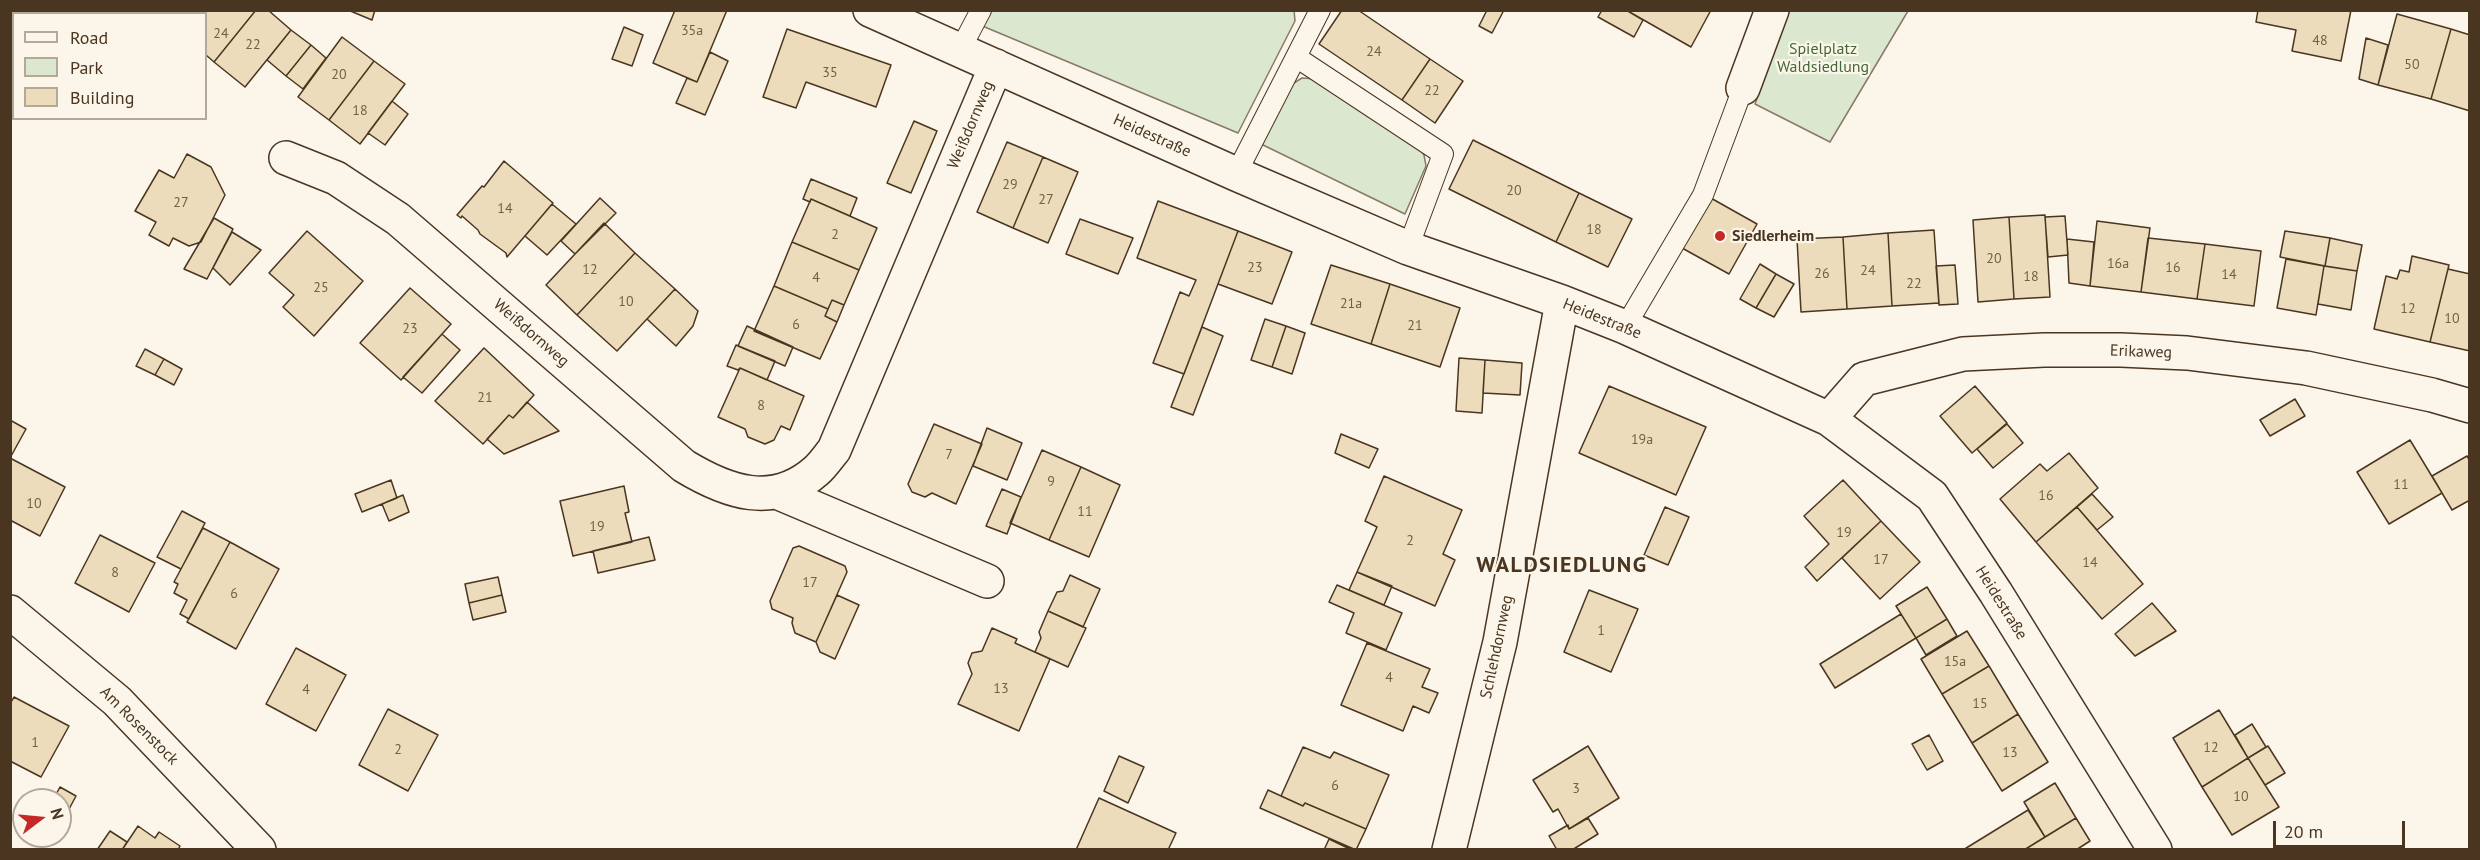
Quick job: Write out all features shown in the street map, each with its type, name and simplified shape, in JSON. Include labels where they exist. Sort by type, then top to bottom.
[{"type":"street","name":"Heidestraße","points":[[870,10],[1236,174],[1408,248],[1562,302],[1625,327],[1829,419],[1932,496],[1996,593],[2155,849]]},
{"type":"street","points":[[1743,88],[1772,10]]},
{"type":"street","name":"Weißdornweg","points":[[779,493],[816,471],[834,450],[996,66]]},
{"type":"street","name":"Weißdornweg","points":[[285,158],[336,178],[398,219],[684,466],[714,484],[735,491],[779,493],[987,581]]},
{"type":"street","name":"Schlehdornweg","points":[[1449,849],[1500,642],[1562,302]]},
{"type":"street","name":"Erikaweg","points":[[1829,419],[1864,379],[1963,354],[2044,350],[2187,353],[2306,368],[2432,395],[2469,406]]},
{"type":"street","name":"Am Rosenstock","points":[[10,612],[117,702],[259,849]]},
{"type":"lane","points":[[960,50],[981,10]]},
{"type":"lane","points":[[1236,174],[1320,10]]},
{"type":"lane","points":[[1296,57],[1443,154],[1408,248]]},
{"type":"lane","points":[[1625,327],[1703,195],[1743,88]]},
{"type":"green space","points":[[989,10],[1294,10],[1295,21],[1238,133],[980,25]]},
{"type":"green space","name":"Spielplatz Waldsiedlung","points":[[1789,11],[1908,11],[1830,142],[1755,104]]},
{"type":"green space","points":[[1302,78],[1317,79],[1417,145],[1424,155],[1426,166],[1405,214],[1261,144],[1289,86]]},
{"type":"building","points":[[175,10],[205,10],[204,12],[174,12]]},
{"type":"building","points":[[205,10],[256,10],[214,62],[207,56],[207,12],[204,12]]},
{"type":"building","points":[[256,10],[268,10],[291,30],[245,87],[214,62]]},
{"type":"building","points":[[348,10],[375,10],[372,20]]},
{"type":"building","points":[[675,10],[727,10],[697,82],[653,63]]},
{"type":"building","points":[[1342,10],[1358,10],[1430,59],[1402,100],[1319,44]]},
{"type":"building","points":[[1487,10],[1504,10],[1492,33],[1479,26]]},
{"type":"building","points":[[1602,10],[1626,10],[1643,20],[1634,37],[1598,17]]},
{"type":"building","points":[[1626,10],[1711,10],[1691,47]]},
{"type":"building","points":[[2258,10],[2351,10],[2341,61],[2292,51],[2296,30],[2256,22]]},
{"type":"building","points":[[2397,14],[2451,29],[2431,99],[2378,85]]},
{"type":"building","points":[[624,27],[643,35],[632,66],[612,59]]},
{"type":"building","points":[[787,29],[891,65],[876,107],[806,82],[796,108],[763,97]]},
{"type":"building","points":[[2451,29],[2470,35],[2470,111],[2431,99]]},
{"type":"building","points":[[291,30],[311,45],[286,76],[267,60]]},
{"type":"building","points":[[342,37],[374,61],[329,120],[298,97]]},
{"type":"building","points":[[2366,38],[2388,45],[2378,85],[2359,79]]},
{"type":"building","points":[[311,45],[326,58],[303,89],[286,76]]},
{"type":"building","points":[[710,52],[728,61],[705,115],[676,103],[687,78],[697,82]]},
{"type":"building","points":[[1430,59],[1463,81],[1435,123],[1402,100]]},
{"type":"building","points":[[374,61],[405,84],[360,144],[329,120]]},
{"type":"building","points":[[392,101],[408,114],[385,145],[368,133]]},
{"type":"building","points":[[914,121],[937,131],[911,193],[887,183]]},
{"type":"building","points":[[1473,140],[1579,193],[1556,242],[1449,189]]},
{"type":"building","points":[[1007,142],[1043,157],[1013,228],[977,212]]},
{"type":"building","points":[[187,154],[211,167],[225,195],[201,242],[189,246],[173,238],[169,246],[149,235],[156,222],[135,211],[159,170],[174,178]]},
{"type":"building","points":[[1043,157],[1078,172],[1048,243],[1013,228]]},
{"type":"building","points":[[504,161],[553,203],[507,257],[506,253],[480,234],[462,216],[461,218],[457,215],[482,186],[484,187]]},
{"type":"building","points":[[811,179],[857,198],[850,216],[811,199],[810,202],[803,199]]},
{"type":"building","points":[[1579,193],[1632,219],[1608,267],[1556,242]]},
{"type":"building","name":"Siedlerheim","points":[[1709,197],[1757,224],[1729,274],[1682,248]]},
{"type":"building","points":[[600,198],[616,213],[575,254],[561,241]]},
{"type":"building","points":[[811,199],[877,228],[859,270],[792,242]]},
{"type":"building","points":[[1158,201],[1238,231],[1184,374],[1153,363],[1180,292],[1189,296],[1196,280],[1137,258]]},
{"type":"building","points":[[552,204],[576,224],[547,255],[525,236]]},
{"type":"building","points":[[2045,215],[2050,297],[2014,299],[2009,217]]},
{"type":"building","points":[[2065,216],[2068,255],[2048,257],[2045,217]]},
{"type":"building","points":[[2009,217],[2014,299],[1978,302],[1973,220]]},
{"type":"building","points":[[214,218],[233,229],[207,279],[184,269]]},
{"type":"building","points":[[1080,219],[1133,238],[1118,274],[1066,254]]},
{"type":"building","points":[[2097,221],[2150,228],[2141,292],[2090,286]]},
{"type":"building","points":[[604,223],[635,253],[577,315],[546,285]]},
{"type":"building","points":[[1934,230],[1939,303],[1892,306],[1888,233]]},
{"type":"building","points":[[307,231],[363,281],[314,336],[283,307],[294,295],[269,273]]},
{"type":"building","points":[[1238,231],[1292,252],[1272,304],[1218,284]]},
{"type":"building","points":[[2285,231],[2330,238],[2325,266],[2280,257]]},
{"type":"building","points":[[232,232],[261,250],[230,285],[213,268]]},
{"type":"building","points":[[1888,233],[1892,306],[1847,309],[1843,237]]},
{"type":"building","points":[[1843,237],[1847,309],[1801,312],[1797,239]]},
{"type":"building","points":[[2148,238],[2205,244],[2197,299],[2141,292]]},
{"type":"building","points":[[2330,238],[2362,245],[2357,271],[2325,266]]},
{"type":"building","points":[[2067,239],[2094,242],[2090,286],[2069,283]]},
{"type":"building","points":[[792,242],[859,270],[844,305],[832,300],[828,309],[774,286]]},
{"type":"building","points":[[2205,244],[2261,251],[2254,306],[2197,299]]},
{"type":"building","points":[[635,253],[675,289],[617,351],[577,315]]},
{"type":"building","points":[[2412,256],[2449,265],[2430,342],[2374,329],[2386,276],[2397,279],[2400,270],[2409,272]]},
{"type":"building","points":[[2286,259],[2324,266],[2316,315],[2277,308]]},
{"type":"building","points":[[1760,264],[1776,274],[1756,308],[1740,299]]},
{"type":"building","points":[[1331,265],[1390,284],[1371,344],[1311,324]]},
{"type":"building","points":[[1955,265],[1958,304],[1939,305],[1936,266]]},
{"type":"building","points":[[2324,266],[2357,271],[2351,310],[2318,304]]},
{"type":"building","points":[[2448,269],[2470,274],[2470,351],[2430,342]]},
{"type":"building","points":[[1776,274],[1794,284],[1774,317],[1756,308]]},
{"type":"building","points":[[1390,284],[1460,308],[1440,367],[1371,344]]},
{"type":"building","points":[[774,286],[828,309],[825,316],[837,322],[820,359],[754,331]]},
{"type":"building","points":[[410,288],[451,324],[401,380],[360,343]]},
{"type":"building","points":[[675,289],[698,311],[693,326],[676,346],[647,319]]},
{"type":"building","points":[[832,300],[844,305],[837,322],[825,316]]},
{"type":"building","points":[[1265,319],[1286,326],[1272,367],[1251,360]]},
{"type":"building","points":[[747,326],[793,347],[785,366],[738,346]]},
{"type":"building","points":[[1286,326],[1305,333],[1292,374],[1272,367]]},
{"type":"building","points":[[1202,327],[1223,336],[1193,415],[1171,407]]},
{"type":"building","points":[[442,334],[460,350],[422,393],[403,377]]},
{"type":"building","points":[[736,345],[775,361],[767,380],[740,368],[738,370],[727,366]]},
{"type":"building","points":[[484,348],[534,395],[513,418],[509,415],[483,444],[435,401]]},
{"type":"building","points":[[145,349],[164,359],[155,375],[136,366]]},
{"type":"building","points":[[1459,358],[1485,360],[1482,413],[1456,411]]},
{"type":"building","points":[[164,359],[182,369],[174,385],[155,375]]},
{"type":"building","points":[[1485,360],[1522,363],[1520,395],[1483,393]]},
{"type":"building","points":[[740,368],[804,396],[790,430],[781,426],[774,440],[765,444],[748,437],[745,429],[718,417]]},
{"type":"building","points":[[1609,386],[1706,427],[1676,495],[1579,453]]},
{"type":"building","points":[[1975,386],[2007,423],[1972,453],[1940,416]]},
{"type":"building","points":[[2295,399],[2305,416],[2270,436],[2260,420]]},
{"type":"building","points":[[527,402],[559,431],[504,454],[487,439],[509,415],[513,418]]},
{"type":"building","points":[[10,420],[26,429],[10,458]]},
{"type":"building","points":[[934,424],[982,444],[956,504],[932,493],[925,497],[912,492],[908,484]]},
{"type":"building","points":[[2007,424],[2023,443],[1993,468],[1977,449]]},
{"type":"building","points":[[987,428],[1022,443],[1007,480],[973,466]]},
{"type":"building","points":[[1341,434],[1378,449],[1369,468],[1335,453]]},
{"type":"building","points":[[2410,440],[2442,493],[2389,524],[2357,472]]},
{"type":"building","points":[[1042,450],[1081,467],[1049,540],[1010,523]]},
{"type":"building","points":[[2069,453],[2098,488],[2036,542],[2000,499],[2040,464],[2047,471]]},
{"type":"building","points":[[2467,456],[2470,461],[2470,500],[2452,510],[2432,476]]},
{"type":"building","points":[[10,458],[65,487],[40,536],[10,520]]},
{"type":"building","points":[[1081,467],[1120,485],[1089,557],[1049,540]]},
{"type":"building","points":[[1384,476],[1462,510],[1443,554],[1455,560],[1435,606],[1357,572],[1377,527],[1365,521]]},
{"type":"building","points":[[391,480],[397,498],[362,512],[355,494]]},
{"type":"building","points":[[1843,480],[1881,521],[1817,581],[1805,567],[1829,544],[1804,516]]},
{"type":"building","points":[[624,486],[629,512],[625,513],[632,542],[573,556],[560,501]]},
{"type":"building","points":[[1002,489],[1021,497],[1007,534],[986,526]]},
{"type":"building","points":[[2092,494],[2113,517],[2097,530],[2077,507]]},
{"type":"building","points":[[403,495],[409,512],[389,521],[382,504]]},
{"type":"building","points":[[1665,507],[1689,517],[1668,565],[1644,555]]},
{"type":"building","points":[[2077,507],[2143,584],[2102,619],[2036,542]]},
{"type":"building","points":[[182,511],[205,523],[181,569],[157,557]]},
{"type":"building","points":[[1881,521],[1920,562],[1880,599],[1842,558]]},
{"type":"building","points":[[203,528],[230,542],[189,619],[180,614],[187,600],[174,593],[178,584],[174,582]]},
{"type":"building","points":[[100,535],[155,563],[129,612],[75,583]]},
{"type":"building","points":[[649,537],[655,560],[598,573],[593,551]]},
{"type":"building","points":[[230,542],[279,569],[236,649],[187,622]]},
{"type":"building","points":[[799,546],[845,566],[847,572],[816,642],[795,633],[793,618],[772,609],[770,601],[793,548]]},
{"type":"building","points":[[1357,572],[1392,586],[1384,605],[1349,590]]},
{"type":"building","points":[[1070,575],[1100,589],[1083,627],[1048,611],[1057,592],[1063,591]]},
{"type":"building","points":[[498,577],[502,595],[469,603],[465,584]]},
{"type":"building","points":[[1337,585],[1402,613],[1386,650],[1346,633],[1354,613],[1329,602]]},
{"type":"building","points":[[1927,587],[1947,619],[1916,638],[1896,606]]},
{"type":"building","points":[[1589,590],[1638,609],[1611,672],[1564,652]]},
{"type":"building","points":[[502,595],[506,612],[473,620],[469,603]]},
{"type":"building","points":[[837,595],[859,605],[835,659],[820,652],[816,642]]},
{"type":"building","points":[[2152,603],[2176,631],[2135,656],[2115,634]]},
{"type":"building","points":[[1048,611],[1086,628],[1068,667],[1035,652],[1041,638],[1039,632]]},
{"type":"building","points":[[1901,614],[1916,638],[1835,688],[1820,664]]},
{"type":"building","points":[[1947,619],[1957,636],[1926,655],[1916,638]]},
{"type":"building","points":[[992,628],[1017,639],[1015,643],[1050,659],[1019,731],[958,704],[972,674],[968,663],[972,653],[982,651]]},
{"type":"building","points":[[1967,631],[1989,666],[1942,694],[1921,659]]},
{"type":"building","points":[[1367,643],[1430,669],[1422,687],[1438,693],[1429,713],[1413,706],[1403,731],[1341,705]]},
{"type":"building","points":[[296,648],[346,675],[316,731],[266,704]]},
{"type":"building","points":[[1989,666],[2018,714],[1972,743],[1942,694]]},
{"type":"building","points":[[14,697],[69,726],[41,777],[10,761],[10,704]]},
{"type":"building","points":[[388,709],[438,735],[408,791],[359,765]]},
{"type":"building","points":[[2219,710],[2248,758],[2202,787],[2173,738]]},
{"type":"building","points":[[2018,714],[2048,762],[2002,791],[1972,743]]},
{"type":"building","points":[[2252,724],[2266,747],[2248,758],[2235,735]]},
{"type":"building","points":[[1929,735],[1943,761],[1927,770],[1912,744]]},
{"type":"building","points":[[1588,746],[1619,798],[1569,829],[1558,809],[1553,812],[1533,780]]},
{"type":"building","points":[[2268,746],[2285,773],[2265,785],[2248,758]]},
{"type":"building","points":[[1303,747],[1330,758],[1334,752],[1389,775],[1366,829],[1305,803],[1303,806],[1281,796]]},
{"type":"building","points":[[1119,756],[1144,767],[1128,803],[1104,791]]},
{"type":"building","points":[[2248,758],[2279,807],[2232,835],[2202,787]]},
{"type":"building","points":[[2055,783],[2076,818],[2045,837],[2024,802]]},
{"type":"building","points":[[1268,790],[1303,806],[1305,803],[1366,829],[1356,850],[1260,808]]},
{"type":"building","points":[[1099,798],[1176,833],[1168,850],[1076,850]]},
{"type":"building","points":[[2028,810],[2045,837],[2024,850],[1963,850]]},
{"type":"building","points":[[1588,818],[1598,834],[1572,850],[1557,850],[1549,836],[1568,825],[1569,829]]},
{"type":"building","points":[[2076,818],[2090,841],[2076,850],[2024,850]]},
{"type":"building","points":[[138,826],[155,838],[159,832],[180,846],[178,850],[122,850]]},
{"type":"building","points":[[110,831],[127,842],[122,850],[97,850]]},
{"type":"building","points":[[1329,839],[1352,850],[1324,850]]},
{"type":"place","name":"Siedlerheim","points":[[1720,236]]},
{"type":"district","name":"WALDSIEDLUNG","points":[[1562,566]]}]
